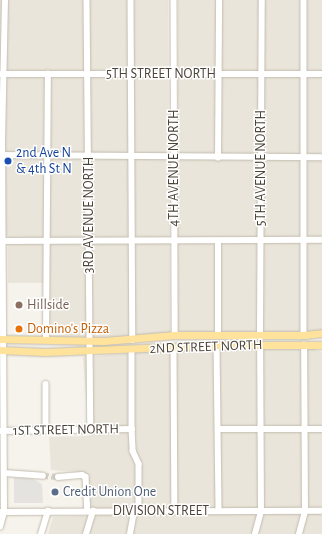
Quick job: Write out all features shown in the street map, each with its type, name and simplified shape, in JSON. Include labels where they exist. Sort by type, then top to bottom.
[{"type":"main road","points":[[2,339],[90,341],[133,340],[175,335],[304,335],[322,333]]},
{"type":"main road","name":"2ND STREET NORTH","points":[[2,350],[90,351],[132,350],[174,346],[322,345]]},
{"type":"street","points":[[0,527],[4,473],[2,431],[1,74],[5,0]]},
{"type":"street","name":"3RD AVENUE NORTH","points":[[87,0],[89,156],[88,240],[91,429]]},
{"type":"street","points":[[131,0],[133,340]]},
{"type":"street","name":"4TH AVENUE NORTH","points":[[174,0],[175,158],[173,239],[175,335]]},
{"type":"street","points":[[218,158],[219,0]]},
{"type":"street","name":"5TH AVENUE NORTH","points":[[260,335],[262,0]]},
{"type":"street","points":[[304,0],[304,335]]},
{"type":"street","name":"5TH STREET NORTH","points":[[1,74],[322,74]]},
{"type":"street","points":[[46,340],[46,156],[48,74]]},
{"type":"street","points":[[1,155],[175,158],[322,157]]},
{"type":"street","points":[[1,241],[173,239],[261,242],[322,240]]},
{"type":"street","points":[[218,241],[218,336]]},
{"type":"street","points":[[217,345],[219,511]]},
{"type":"street","points":[[299,534],[305,511],[304,345]]},
{"type":"street","points":[[174,346],[175,511]]},
{"type":"street","points":[[255,534],[261,511],[260,346]]},
{"type":"street","points":[[130,534],[137,511],[139,464],[133,451],[132,350]]},
{"type":"street","points":[[46,384],[46,430]]},
{"type":"street","name":"1ST STREET NORTH","points":[[2,431],[132,429]]},
{"type":"street","points":[[218,429],[322,429]]},
{"type":"street","points":[[4,473],[43,476]]},
{"type":"street","points":[[58,477],[82,475],[86,477],[91,511],[86,534]]},
{"type":"street","points":[[41,534],[48,511]]},
{"type":"street","name":"DIVISION STREET","points":[[2,512],[322,512]]},
{"type":"shaded area","points":[[0,0],[168,0],[170,340],[50,337],[49,283],[8,283],[8,236],[0,235]]},
{"type":"shaded area","points":[[178,0],[322,0],[322,332],[178,332]]},
{"type":"shaded area","points":[[186,349],[313,349],[322,352],[322,534],[48,534],[53,517],[89,516],[88,478],[81,472],[51,470],[49,437],[89,436],[83,357]]},
{"type":"shaded area","points":[[29,477],[42,484],[43,503],[14,503],[14,478]]},
{"type":"tunnel","points":[[43,476],[58,477]]},
{"type":"place","name":"2nd Ave N & 4th St N","points":[[8,161]]},
{"type":"place","name":"Hillside","points":[[19,305]]},
{"type":"place","name":"Domino's Pizza","points":[[19,329]]},
{"type":"place","name":"Credit Union One","points":[[55,492]]}]
